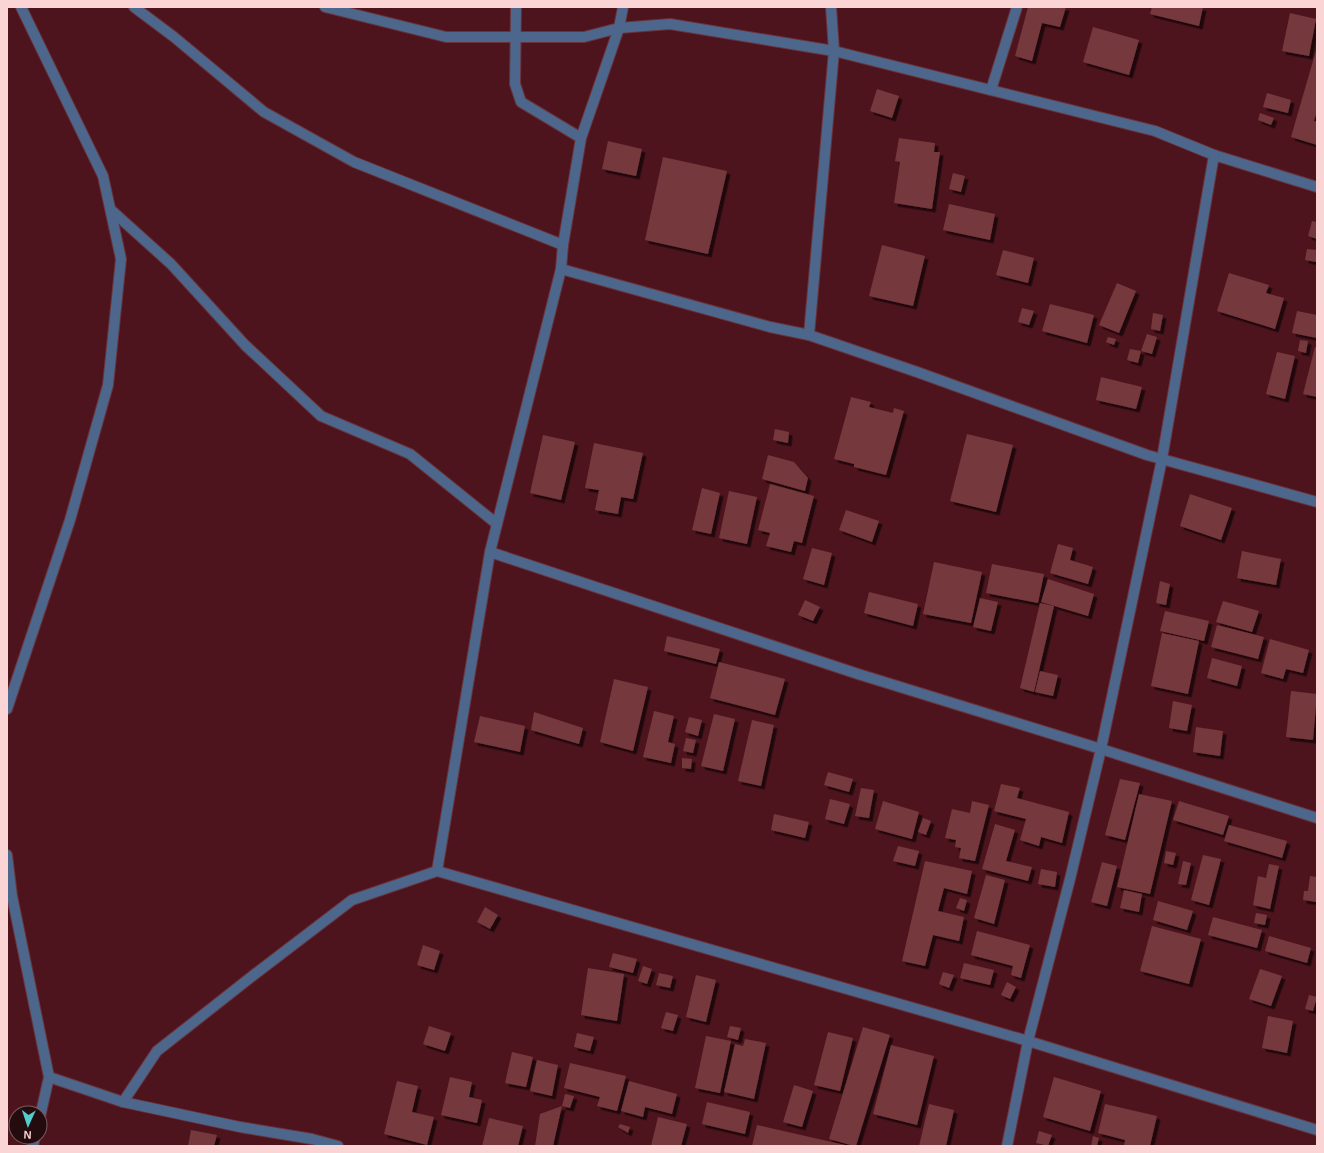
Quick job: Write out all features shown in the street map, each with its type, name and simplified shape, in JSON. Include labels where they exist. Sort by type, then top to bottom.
[{"type":"street","points":[[7,709],[70,520],[108,385],[121,259],[103,176],[21,7]]},
{"type":"street","points":[[134,7],[174,37],[264,112],[354,162],[563,244]]},
{"type":"street","points":[[325,7],[446,37],[584,37],[619,28],[670,24],[834,52],[1155,131],[1214,155],[1317,187]]},
{"type":"street","points":[[516,7],[515,84],[521,102],[581,138]]},
{"type":"street","points":[[437,871],[490,552],[561,269],[563,244],[581,138],[619,28],[623,7]]},
{"type":"street","points":[[809,335],[834,52],[831,7]]},
{"type":"street","points":[[991,90],[1017,7]]},
{"type":"street","points":[[1007,1146],[1028,1040],[1070,879],[1101,749],[1162,459],[1214,155]]},
{"type":"street","points":[[111,210],[171,264],[245,345],[321,416],[410,454],[497,524]]},
{"type":"street","points":[[561,269],[762,325],[809,335],[1162,459],[1317,502]]},
{"type":"street","points":[[490,552],[850,672],[1101,749],[1317,818]]},
{"type":"street","points":[[7,855],[12,896],[49,1077],[43,1105]]},
{"type":"street","points":[[123,1102],[157,1051],[352,900],[437,871],[1028,1040],[1317,1130]]},
{"type":"street","points":[[49,1077],[123,1102],[240,1127],[312,1139],[338,1146]]},
{"type":"building","points":[[1028,7],[1066,7],[1060,27],[1042,23],[1032,61],[1015,56]]},
{"type":"building","points":[[1152,7],[1203,7],[1199,26],[1150,14]]},
{"type":"building","points":[[1290,13],[1316,19],[1309,56],[1282,51]]},
{"type":"building","points":[[1093,27],[1139,40],[1129,75],[1083,62]]},
{"type":"building","points":[[1317,47],[1317,111],[1314,121],[1317,122],[1317,145],[1291,137]]},
{"type":"building","points":[[877,89],[899,96],[892,118],[870,111]]},
{"type":"building","points":[[1267,93],[1291,100],[1288,113],[1263,107]]},
{"type":"building","points":[[1260,113],[1274,118],[1271,125],[1258,120]]},
{"type":"building","points":[[899,138],[935,143],[934,152],[940,152],[932,209],[894,203],[900,162],[895,161]]},
{"type":"building","points":[[608,141],[642,149],[636,176],[602,169]]},
{"type":"building","points":[[663,157],[727,171],[708,254],[645,240]]},
{"type":"building","points":[[953,173],[965,176],[961,192],[949,189]]},
{"type":"building","points":[[949,204],[995,214],[990,240],[943,230]]},
{"type":"building","points":[[1312,221],[1317,222],[1317,239],[1308,236]]},
{"type":"building","points":[[882,245],[925,256],[913,306],[869,296]]},
{"type":"building","points":[[1307,249],[1317,250],[1316,262],[1305,260]]},
{"type":"building","points":[[1003,250],[1034,258],[1028,283],[996,275]]},
{"type":"building","points":[[1229,273],[1269,285],[1266,293],[1284,298],[1275,329],[1217,311]]},
{"type":"building","points":[[1117,283],[1136,291],[1119,333],[1099,325]]},
{"type":"building","points":[[1050,304],[1094,315],[1087,343],[1042,331]]},
{"type":"building","points":[[1022,308],[1034,311],[1029,325],[1018,322]]},
{"type":"building","points":[[1297,311],[1317,315],[1317,338],[1292,333]]},
{"type":"building","points":[[1153,313],[1163,315],[1160,331],[1151,329]]},
{"type":"building","points":[[1147,334],[1157,337],[1152,354],[1141,351]]},
{"type":"building","points":[[1108,337],[1116,339],[1114,345],[1106,342]]},
{"type":"building","points":[[1300,340],[1308,341],[1306,353],[1298,351]]},
{"type":"building","points":[[1315,347],[1317,348],[1317,397],[1303,394]]},
{"type":"building","points":[[1130,349],[1141,351],[1138,363],[1127,360]]},
{"type":"building","points":[[1277,352],[1295,356],[1285,399],[1266,394]]},
{"type":"building","points":[[1101,377],[1142,387],[1136,409],[1096,400]]},
{"type":"building","points":[[851,397],[871,402],[869,407],[893,413],[894,408],[904,411],[886,475],[854,467],[854,464],[834,459]]},
{"type":"building","points":[[775,429],[789,432],[788,443],[773,440]]},
{"type":"building","points":[[967,434],[1013,445],[996,512],[950,501]]},
{"type":"building","points":[[543,435],[575,442],[561,500],[530,493]]},
{"type":"building","points":[[594,443],[643,453],[633,499],[621,497],[618,514],[595,510],[599,490],[585,488]]},
{"type":"building","points":[[768,455],[794,462],[808,478],[805,491],[762,479]]},
{"type":"building","points":[[770,484],[814,496],[802,543],[794,541],[791,552],[766,546],[770,533],[758,530]]},
{"type":"building","points":[[702,488],[720,493],[711,534],[692,530]]},
{"type":"building","points":[[729,491],[757,497],[747,544],[719,538]]},
{"type":"building","points":[[1190,494],[1232,508],[1221,540],[1180,526]]},
{"type":"building","points":[[846,510],[879,521],[872,542],[839,530]]},
{"type":"building","points":[[1058,544],[1073,548],[1070,560],[1093,567],[1088,584],[1050,573]]},
{"type":"building","points":[[812,548],[832,553],[824,585],[803,579]]},
{"type":"building","points":[[1242,551],[1281,559],[1276,585],[1237,578]]},
{"type":"building","points":[[934,562],[982,572],[971,623],[923,614]]},
{"type":"building","points":[[992,564],[1044,574],[1038,603],[986,593]]},
{"type":"building","points":[[1048,579],[1094,594],[1088,616],[1041,602]]},
{"type":"building","points":[[1160,581],[1170,584],[1166,605],[1156,603]]},
{"type":"building","points":[[869,592],[918,604],[913,626],[864,613]]},
{"type":"building","points":[[980,598],[998,602],[991,631],[973,627]]},
{"type":"building","points":[[805,600],[820,607],[813,621],[798,615]]},
{"type":"building","points":[[1223,601],[1259,611],[1252,632],[1216,622]]},
{"type":"building","points":[[1040,603],[1054,606],[1034,692],[1020,688]]},
{"type":"building","points":[[1165,611],[1209,621],[1204,641],[1160,631]]},
{"type":"building","points":[[1217,625],[1264,637],[1258,659],[1211,647]]},
{"type":"building","points":[[1162,633],[1199,641],[1188,694],[1151,686]]},
{"type":"building","points":[[667,636],[720,649],[716,664],[664,651]]},
{"type":"building","points":[[1270,639],[1309,650],[1303,673],[1286,669],[1283,679],[1261,673]]},
{"type":"building","points":[[1212,658],[1242,666],[1237,686],[1207,678]]},
{"type":"building","points":[[719,662],[785,679],[775,715],[710,698]]},
{"type":"building","points":[[1040,671],[1058,675],[1053,696],[1035,692]]},
{"type":"building","points":[[614,679],[648,687],[633,751],[600,742]]},
{"type":"building","points":[[1291,691],[1317,694],[1313,740],[1286,737]]},
{"type":"building","points":[[1173,701],[1192,705],[1187,731],[1169,728]]},
{"type":"building","points":[[654,711],[674,716],[668,742],[675,744],[671,763],[643,757]]},
{"type":"building","points":[[534,712],[583,728],[579,744],[531,730]]},
{"type":"building","points":[[714,714],[735,719],[723,771],[701,766]]},
{"type":"building","points":[[480,716],[525,726],[520,752],[474,742]]},
{"type":"building","points":[[689,717],[702,720],[698,736],[685,732]]},
{"type":"building","points":[[752,720],[774,725],[761,786],[738,781]]},
{"type":"building","points":[[1196,727],[1223,731],[1220,756],[1193,752]]},
{"type":"building","points":[[686,738],[696,740],[693,753],[683,751]]},
{"type":"building","points":[[682,758],[692,759],[691,769],[682,768]]},
{"type":"building","points":[[828,772],[853,779],[849,792],[824,785]]},
{"type":"building","points":[[1120,779],[1140,783],[1125,840],[1105,835]]},
{"type":"building","points":[[1001,784],[1020,788],[1017,798],[1069,812],[1062,843],[1041,837],[1039,846],[1020,840],[1026,819],[994,811]]},
{"type":"building","points":[[861,788],[874,790],[869,818],[855,816]]},
{"type":"building","points":[[1139,794],[1172,801],[1150,894],[1117,887]]},
{"type":"building","points":[[830,799],[850,804],[844,824],[825,819]]},
{"type":"building","points":[[883,801],[919,812],[912,839],[875,829]]},
{"type":"building","points":[[972,801],[989,805],[975,861],[959,858],[961,848],[955,847],[956,840],[945,838],[952,809],[970,813]]},
{"type":"building","points":[[1179,801],[1229,816],[1223,835],[1173,820]]},
{"type":"building","points":[[774,814],[809,822],[805,838],[771,830]]},
{"type":"building","points":[[923,818],[931,821],[926,835],[918,832]]},
{"type":"building","points":[[995,824],[1015,830],[1006,861],[1032,867],[1028,881],[982,869]]},
{"type":"building","points":[[1229,825],[1287,841],[1282,858],[1224,841]]},
{"type":"building","points":[[898,846],[919,851],[915,866],[893,861]]},
{"type":"building","points":[[1166,851],[1176,853],[1173,865],[1164,863]]},
{"type":"building","points":[[1203,855],[1221,859],[1209,905],[1191,900]]},
{"type":"building","points":[[925,861],[972,871],[967,894],[944,888],[938,911],[964,917],[959,941],[933,935],[925,966],[902,961]]},
{"type":"building","points":[[1183,861],[1191,863],[1186,885],[1178,884]]},
{"type":"building","points":[[1102,862],[1117,866],[1107,906],[1091,902]]},
{"type":"building","points":[[1269,864],[1279,866],[1270,909],[1253,905],[1258,876],[1266,878]]},
{"type":"building","points":[[1041,869],[1057,872],[1055,887],[1038,884]]},
{"type":"building","points":[[986,875],[1005,880],[994,924],[974,918]]},
{"type":"building","points":[[1310,876],[1317,877],[1316,902],[1303,900],[1304,891],[1308,891]]},
{"type":"building","points":[[1124,890],[1142,894],[1139,912],[1120,908]]},
{"type":"building","points":[[960,898],[967,900],[964,911],[956,908]]},
{"type":"building","points":[[1158,901],[1193,911],[1187,930],[1153,920]]},
{"type":"building","points":[[485,907],[498,915],[490,929],[477,922]]},
{"type":"building","points":[[1256,913],[1267,915],[1265,925],[1254,923]]},
{"type":"building","points":[[1213,917],[1262,930],[1257,948],[1208,935]]},
{"type":"building","points":[[1152,926],[1201,939],[1189,984],[1140,971]]},
{"type":"building","points":[[977,931],[1030,945],[1021,978],[1011,975],[1013,966],[971,955]]},
{"type":"building","points":[[1269,936],[1311,948],[1307,963],[1265,951]]},
{"type":"building","points":[[423,945],[440,951],[434,970],[417,965]]},
{"type":"building","points":[[613,953],[637,959],[633,973],[609,967]]},
{"type":"building","points":[[964,963],[994,970],[990,985],[960,978]]},
{"type":"building","points":[[643,966],[652,969],[647,984],[638,981]]},
{"type":"building","points":[[588,968],[624,974],[617,1021],[581,1015]]},
{"type":"building","points":[[1260,969],[1282,976],[1271,1006],[1249,999]]},
{"type":"building","points":[[943,972],[954,975],[949,988],[939,984]]},
{"type":"building","points":[[659,973],[673,976],[670,988],[656,985]]},
{"type":"building","points":[[696,975],[716,980],[706,1022],[686,1017]]},
{"type":"building","points":[[1007,982],[1016,987],[1010,999],[1001,995]]},
{"type":"building","points":[[1309,995],[1317,997],[1313,1011],[1305,1009]]},
{"type":"building","points":[[666,1012],[678,1015],[673,1031],[661,1028]]},
{"type":"building","points":[[1268,1016],[1293,1021],[1287,1053],[1262,1048]]},
{"type":"building","points":[[429,1026],[451,1033],[445,1051],[423,1044]]},
{"type":"building","points":[[730,1026],[741,1028],[738,1040],[727,1037]]},
{"type":"building","points":[[863,1027],[890,1035],[856,1146],[854,1146],[829,1139]]},
{"type":"building","points":[[828,1032],[853,1038],[840,1091],[814,1085]]},
{"type":"building","points":[[577,1033],[594,1037],[590,1051],[574,1047]]},
{"type":"building","points":[[706,1036],[731,1041],[720,1093],[695,1088]]},
{"type":"building","points":[[745,1039],[766,1043],[754,1099],[724,1092],[735,1044],[743,1046]]},
{"type":"building","points":[[891,1045],[934,1056],[917,1125],[873,1114]]},
{"type":"building","points":[[512,1052],[533,1057],[526,1087],[505,1083]]},
{"type":"building","points":[[537,1060],[558,1065],[552,1096],[530,1091]]},
{"type":"building","points":[[570,1063],[626,1076],[617,1111],[597,1106],[600,1097],[564,1088]]},
{"type":"building","points":[[450,1077],[472,1082],[469,1097],[482,1100],[477,1123],[441,1115]]},
{"type":"building","points":[[1054,1077],[1101,1091],[1090,1131],[1043,1117]]},
{"type":"building","points":[[397,1081],[418,1086],[412,1112],[434,1117],[427,1145],[384,1134]]},
{"type":"building","points":[[629,1081],[677,1094],[672,1114],[645,1107],[643,1117],[621,1111]]},
{"type":"building","points":[[794,1085],[813,1091],[802,1127],[783,1122]]},
{"type":"building","points":[[565,1094],[574,1096],[570,1108],[562,1106]]},
{"type":"building","points":[[707,1102],[750,1112],[745,1134],[702,1124]]},
{"type":"building","points":[[929,1104],[954,1110],[946,1146],[919,1146]]},
{"type":"building","points":[[1105,1104],[1157,1116],[1150,1146],[1124,1146],[1125,1140],[1098,1133]]},
{"type":"building","points":[[562,1106],[553,1146],[535,1146],[540,1114]]},
{"type":"building","points":[[658,1117],[687,1124],[681,1146],[651,1146]]},
{"type":"building","points":[[489,1118],[523,1126],[518,1146],[482,1146]]},
{"type":"building","points":[[620,1124],[630,1127],[628,1133],[618,1127]]},
{"type":"building","points":[[757,1125],[845,1145],[752,1146]]},
{"type":"building","points":[[191,1130],[217,1135],[214,1146],[188,1146]]},
{"type":"building","points":[[1039,1131],[1052,1135],[1048,1146],[1036,1143]]},
{"type":"building","points":[[1093,1136],[1099,1138],[1097,1146],[1091,1146]]}]
